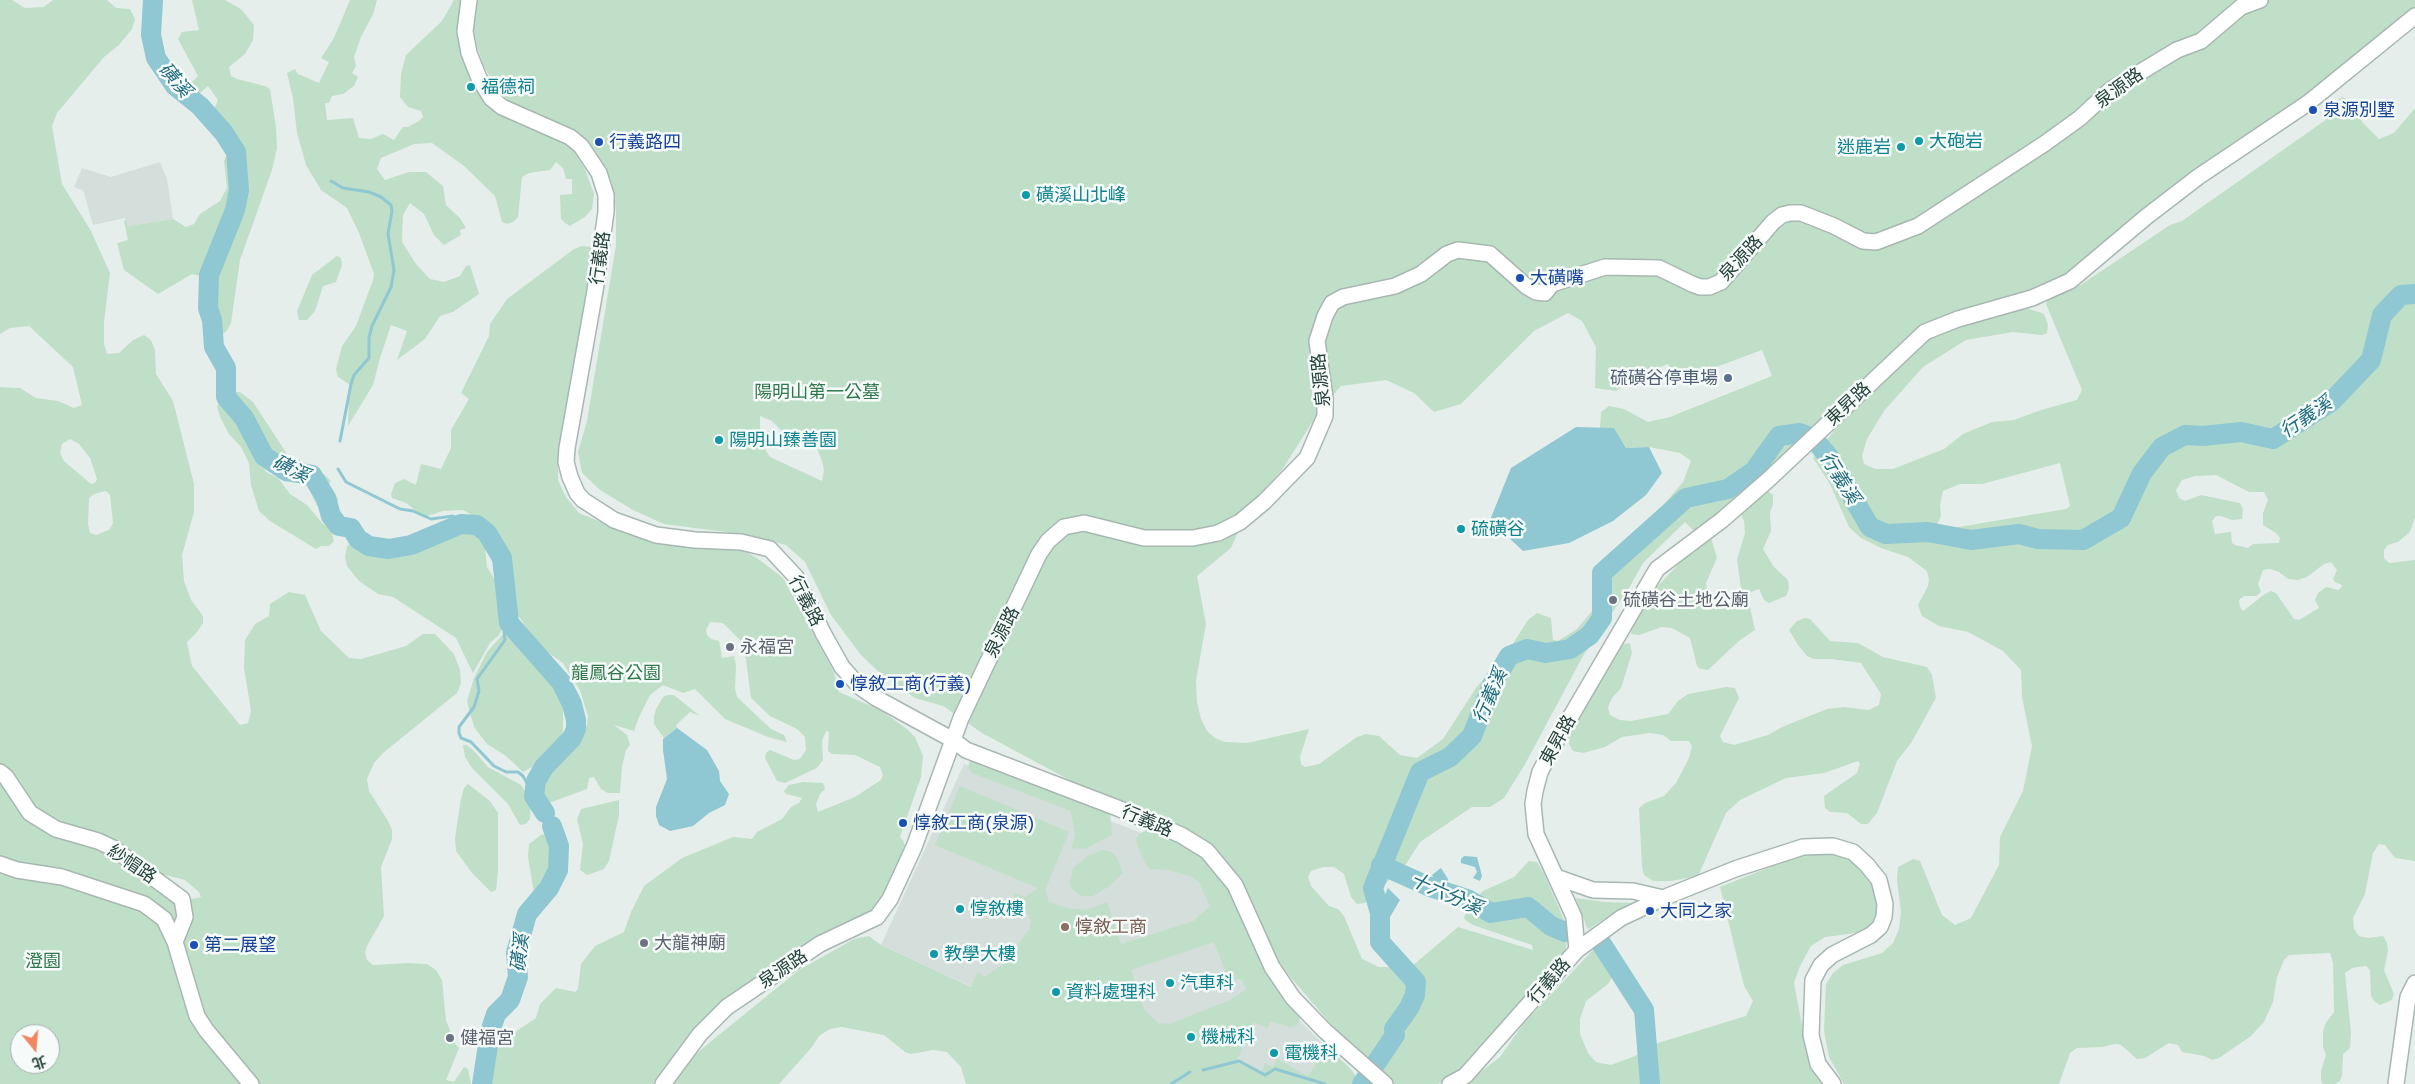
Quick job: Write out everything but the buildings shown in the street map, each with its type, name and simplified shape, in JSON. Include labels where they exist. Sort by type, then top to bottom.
[{"type":"street","name":"行義路","points":[[469,0],[465,31],[469,53],[479,78],[491,98],[502,107],[570,137],[581,146],[599,173],[606,196],[606,212],[595,291],[567,448],[568,470],[577,493],[583,500],[614,520],[656,534],[696,540],[741,542],[770,549],[796,577],[823,633],[847,674],[876,698],[953,740],[966,750],[1120,809],[1181,835],[1207,851],[1235,884],[1272,967],[1294,998],[1325,1030],[1358,1057],[1381,1081]]},
{"type":"street","name":"泉源路","points":[[663,1084],[700,1034],[727,1007],[820,944],[877,916],[890,899],[914,847],[953,740],[986,663],[1022,594],[1039,554],[1057,533],[1069,525],[1084,523],[1144,538],[1193,538],[1218,533],[1240,522],[1264,502],[1307,458],[1324,416],[1325,398],[1317,341],[1325,316],[1332,303],[1343,296],[1395,286],[1421,274],[1447,254],[1458,250],[1490,254],[1526,286],[1536,292],[1545,293],[1552,284],[1605,267],[1659,268],[1692,284],[1708,287],[1721,282],[1773,222],[1782,215],[1790,213],[1801,213],[1834,226],[1863,241],[1876,242],[1918,226],[2044,144],[2080,118],[2109,91],[2177,50],[2201,41],[2241,7],[2260,0]]},
{"type":"street","name":"東昇路","points":[[1577,950],[1574,917],[1540,845],[1533,819],[1533,804],[1540,772],[1657,569],[1722,520],[1768,480],[1925,332],[1958,319],[2032,298],[2070,282],[2146,217],[2198,177],[2308,102],[2415,16]]},
{"type":"street","name":"紗帽路","points":[[0,772],[6,776],[30,813],[56,829],[98,841],[113,848],[182,899],[185,917],[175,942]]},
{"type":"street","points":[[1556,877],[1593,890],[1634,891],[1663,898],[1735,869],[1803,847],[1833,846],[1852,852],[1879,880],[1885,904],[1884,916],[1880,927],[1871,935],[1832,955],[1820,965],[1813,980],[1811,1035],[1818,1064],[1833,1084]]},
{"type":"street","name":"紗帽路","points":[[0,864],[17,870],[62,877],[144,904],[164,919],[175,942],[198,1016],[206,1030],[251,1084]]},
{"type":"street","name":"行義路","points":[[1450,1084],[1465,1076],[1577,950],[1621,918],[1663,898]]},
{"type":"street","points":[[2396,1084],[2408,997],[2415,983]]},
{"type":"shaded area","points":[[160,162],[167,179],[173,219],[128,226],[125,218],[93,225],[83,190],[74,187],[82,168],[111,177]]},
{"type":"shaded area","name":"惇敘工商","points":[[964,764],[1193,853],[1279,1000],[1326,1047],[1303,1084],[1141,1084],[972,987],[881,945]]},
{"type":"green space","name":"澄園","points":[[0,0],[12,0],[25,8],[44,7],[53,0],[107,0],[116,8],[130,9],[135,19],[132,29],[119,45],[104,57],[57,113],[52,126],[62,184],[91,231],[110,273],[104,322],[104,344],[107,354],[119,353],[133,340],[144,335],[151,340],[155,350],[156,374],[173,401],[194,484],[194,512],[182,555],[184,581],[191,600],[203,616],[203,623],[187,642],[192,666],[240,725],[248,723],[251,711],[244,668],[245,640],[255,624],[269,616],[270,604],[289,592],[305,595],[321,631],[349,658],[361,659],[406,646],[423,634],[435,634],[454,654],[460,670],[461,683],[457,693],[383,753],[374,763],[367,779],[369,791],[392,830],[392,839],[381,867],[384,916],[365,953],[367,960],[373,965],[427,964],[436,970],[442,980],[446,1020],[455,1044],[459,1048],[446,1080],[454,1082],[464,1067],[468,1069],[471,1084],[0,1084],[0,387],[20,388],[36,398],[58,401],[74,408],[82,405],[73,367],[29,326],[10,328],[0,334]],"holes":[[[70,439],[79,444],[90,458],[97,479],[95,483],[91,484],[64,461],[60,453],[62,444]],[[106,491],[110,495],[113,523],[109,530],[96,535],[90,533],[88,524],[89,498],[94,494]],[[166,875],[185,880],[199,892],[201,897],[187,900],[159,887]]]},
{"type":"green space","points":[[192,0],[225,0],[241,9],[254,25],[253,40],[245,54],[229,67],[231,76],[270,89],[276,127],[277,148],[272,170],[240,260],[231,323],[226,332],[221,334],[215,333],[202,293],[201,276],[192,274],[158,294],[124,270],[117,243],[128,240],[124,221],[126,220],[128,226],[173,219],[186,227],[194,224],[200,214],[220,201],[227,188],[224,161],[229,151],[216,130],[212,114],[218,100],[208,86],[192,100],[182,94],[198,76],[178,39],[182,32],[199,30]]},
{"type":"green space","points":[[350,0],[377,0],[373,14],[361,37],[354,57],[356,66],[352,73],[358,77],[354,86],[343,94],[332,96],[329,103],[325,103],[327,120],[353,118],[359,138],[371,139],[383,134],[394,140],[403,127],[408,127],[419,121],[423,117],[421,111],[408,107],[400,97],[401,74],[406,55],[442,21],[454,0],[463,0],[491,105],[518,124],[557,137],[573,149],[584,167],[594,194],[592,209],[585,217],[570,226],[565,223],[561,219],[560,195],[572,194],[572,179],[566,179],[563,168],[556,162],[550,170],[529,173],[522,177],[518,217],[513,222],[507,224],[502,222],[495,196],[464,166],[432,143],[414,144],[381,158],[377,169],[385,180],[409,172],[426,172],[443,186],[446,205],[460,218],[466,228],[460,230],[461,235],[444,245],[434,235],[424,214],[410,203],[403,215],[402,242],[416,264],[430,279],[444,282],[460,276],[466,266],[470,265],[479,294],[453,312],[440,316],[425,339],[397,360],[407,331],[391,325],[373,385],[348,426],[349,384],[338,377],[336,369],[342,346],[356,326],[374,274],[359,233],[347,208],[321,190],[306,165],[297,133],[293,98],[287,73],[295,69],[298,74],[319,83],[329,62],[321,58],[334,38]]},
{"type":"green space","name":"陽明山第一公墓","points":[[478,0],[2415,0],[2415,13],[2066,279],[2024,296],[1959,312],[1830,413],[1710,521],[1694,531],[1685,522],[1643,563],[1629,588],[1583,656],[1524,766],[1504,798],[1490,807],[1472,807],[1420,842],[1406,864],[1365,903],[1357,904],[1351,897],[1344,874],[1334,867],[1323,867],[1311,871],[1308,877],[1311,886],[1329,906],[1338,909],[1344,916],[1362,959],[1379,967],[1411,967],[1458,927],[1533,950],[1532,945],[1473,925],[1464,919],[1467,908],[1483,891],[1514,877],[1529,861],[1537,862],[1568,929],[1565,956],[1458,1075],[1438,1084],[1383,1084],[1279,964],[1242,897],[1206,845],[1075,783],[982,733],[943,706],[915,698],[883,676],[861,655],[831,615],[805,562],[786,545],[742,534],[664,524],[633,510],[600,490],[582,473],[578,452],[587,421],[616,245],[616,211],[611,180],[602,162],[581,136],[516,107],[497,90],[483,64],[476,43],[473,22]],"holes":[[[1568,313],[1582,321],[1596,347],[1595,388],[1616,391],[1640,375],[1668,364],[1671,371],[1684,379],[1762,350],[1772,376],[1670,417],[1648,422],[1624,409],[1609,406],[1601,412],[1600,428],[1614,428],[1626,448],[1649,447],[1680,453],[1691,461],[1683,482],[1635,538],[1603,564],[1594,585],[1592,611],[1577,629],[1558,641],[1553,640],[1551,618],[1537,613],[1528,620],[1510,648],[1476,688],[1443,739],[1417,758],[1400,755],[1379,736],[1366,734],[1357,737],[1319,764],[1305,767],[1301,764],[1300,757],[1309,729],[1247,743],[1225,742],[1215,738],[1207,731],[1201,719],[1197,702],[1196,681],[1206,624],[1197,576],[1231,548],[1250,505],[1282,470],[1318,413],[1341,386],[1386,380],[1414,393],[1434,412],[1461,404],[1534,331]],[[760,416],[772,421],[783,432],[815,444],[824,470],[822,481],[770,457],[760,441]]]},
{"type":"green space","points":[[2342,97],[2349,100],[2363,123],[2379,139],[2394,133],[2415,108],[2415,517],[2410,532],[2398,542],[2388,545],[2384,550],[2384,558],[2389,563],[2415,560],[2415,861],[2395,858],[2385,845],[2379,844],[2373,853],[2365,894],[2353,918],[2354,929],[2359,936],[2368,938],[2383,936],[2387,943],[2388,951],[2384,970],[2394,994],[2392,1000],[2380,1005],[2374,1001],[2371,996],[2370,970],[2366,966],[2352,968],[2345,973],[2351,1033],[2350,1048],[2343,1054],[2342,1075],[2340,1081],[2335,1084],[2323,1084],[2321,1081],[2321,1071],[2326,1055],[2323,1047],[2323,1032],[2325,1024],[2334,1012],[2333,963],[2330,953],[2289,955],[2284,960],[2277,977],[2273,1002],[2264,1022],[2251,1036],[2219,1058],[2212,1060],[2204,1056],[2182,1052],[2178,1045],[2169,1043],[2145,1058],[2137,1059],[2121,1045],[2115,1044],[2103,1047],[2077,1048],[2070,1053],[2059,1084],[1844,1084],[1829,1057],[1824,1031],[1826,984],[1833,973],[1843,965],[1882,953],[1893,943],[1899,929],[1901,912],[1897,880],[1898,867],[1913,859],[1920,861],[1942,915],[1955,925],[1971,918],[1999,865],[2000,837],[2023,791],[2032,746],[2022,697],[2021,670],[2003,651],[1968,632],[1939,626],[1922,616],[1918,605],[1928,586],[1927,571],[1908,557],[1881,548],[1861,538],[1849,527],[1830,484],[1813,458],[1847,415],[1929,337],[1968,319],[2024,307],[2044,314],[2048,325],[2047,333],[2042,335],[2013,332],[1966,340],[1923,367],[1884,411],[1867,439],[1862,456],[1864,464],[1876,469],[1893,469],[1944,449],[1963,434],[1992,422],[2014,420],[2077,400],[2082,390],[2046,304],[2050,295],[2076,288],[2170,225],[2182,221],[2327,119],[2329,108]],"holes":[[[2060,463],[2070,506],[2066,509],[1941,530],[1935,528],[1941,516],[1940,505],[1943,491],[1960,484],[1982,484]],[[2216,475],[2249,492],[2264,492],[2268,500],[2263,513],[2263,525],[2276,533],[2280,538],[2279,543],[2253,544],[2248,548],[2232,543],[2231,532],[2215,534],[2212,521],[2216,516],[2232,520],[2242,519],[2243,509],[2240,503],[2201,495],[2185,501],[2179,498],[2176,490],[2182,480],[2195,476]],[[2331,562],[2337,570],[2333,579],[2342,585],[2341,588],[2338,590],[2326,587],[2318,593],[2315,600],[2319,608],[2299,620],[2294,619],[2276,593],[2271,591],[2243,611],[2240,607],[2239,600],[2244,596],[2256,596],[2261,592],[2258,584],[2263,570],[2270,569],[2279,572],[2288,579],[2298,580],[2307,577],[2324,564]]]},
{"type":"green space","name":"龍鳳谷公園","points":[[582,246],[595,247],[558,456],[558,480],[566,497],[579,513],[638,537],[743,550],[783,578],[834,672],[839,692],[880,710],[915,737],[923,756],[921,777],[900,837],[906,849],[884,898],[870,913],[754,982],[656,1084],[490,1084],[495,1063],[490,1041],[500,1042],[536,1018],[540,1004],[556,988],[575,992],[578,989],[581,964],[595,946],[624,932],[631,912],[644,886],[682,858],[733,837],[752,839],[757,832],[782,819],[791,807],[799,803],[802,798],[786,794],[784,791],[789,785],[803,782],[823,783],[825,789],[820,794],[816,804],[818,812],[855,797],[881,780],[883,775],[880,767],[855,755],[832,754],[828,751],[829,732],[826,731],[822,741],[823,760],[817,768],[785,783],[777,781],[765,758],[766,753],[770,750],[794,760],[800,759],[806,750],[805,737],[797,729],[770,716],[751,698],[746,660],[740,640],[723,623],[710,622],[706,630],[707,635],[711,639],[719,641],[722,658],[734,656],[737,697],[771,729],[784,735],[787,742],[768,737],[725,719],[695,689],[683,693],[663,685],[650,695],[634,731],[614,725],[627,735],[630,745],[626,750],[622,767],[620,793],[608,793],[601,789],[594,777],[589,778],[587,789],[549,803],[544,800],[540,785],[542,776],[548,767],[580,737],[587,725],[588,716],[580,690],[563,663],[538,646],[518,615],[505,547],[481,520],[463,510],[443,511],[424,517],[406,503],[392,498],[391,494],[395,483],[404,479],[416,485],[421,464],[441,469],[451,448],[451,430],[469,399],[461,393],[489,336],[490,324],[507,299],[574,249]]},
{"type":"green space","points":[[337,256],[341,258],[342,265],[336,282],[323,286],[315,311],[307,320],[299,320],[297,311],[312,275]]},
{"type":"green space","points":[[236,392],[240,392],[253,402],[287,454],[318,469],[331,481],[328,485],[338,498],[337,506],[332,510],[325,510],[317,506],[308,487],[300,478],[289,475],[259,456],[266,472],[278,478],[290,494],[307,505],[323,524],[331,529],[334,541],[329,546],[321,546],[316,549],[270,521],[259,511],[251,485],[249,463],[241,447],[229,434],[220,417],[217,406],[220,403],[246,428],[243,414],[235,400]]},
{"type":"green space","points":[[1767,490],[1773,495],[1773,504],[1770,513],[1771,531],[1763,549],[1774,567],[1788,580],[1789,589],[1786,596],[1769,603],[1764,600],[1759,589],[1751,592],[1749,603],[1755,630],[1740,640],[1708,670],[1700,669],[1697,666],[1690,638],[1672,628],[1662,627],[1639,635],[1631,634],[1632,627],[1657,587],[1688,554],[1711,538],[1717,558],[1706,583],[1709,603],[1712,608],[1719,609],[1734,601],[1741,588],[1737,560],[1745,533],[1744,521],[1739,511]]},
{"type":"green space","points":[[464,528],[475,534],[485,546],[487,567],[500,588],[498,606],[503,628],[499,635],[490,643],[473,673],[456,638],[393,597],[378,594],[359,581],[347,566],[345,557],[347,546],[355,541],[364,541],[393,553]]},
{"type":"green space","points":[[1805,618],[1810,619],[1830,641],[1858,643],[1883,657],[1927,667],[1932,675],[1936,698],[1911,743],[1897,761],[1877,813],[1868,824],[1861,824],[1847,813],[1830,812],[1825,808],[1824,796],[1857,773],[1860,764],[1858,761],[1824,773],[1786,778],[1740,800],[1726,813],[1698,876],[1671,881],[1653,881],[1644,875],[1642,867],[1639,808],[1645,803],[1664,796],[1676,783],[1689,758],[1692,746],[1689,741],[1671,741],[1663,735],[1650,733],[1622,737],[1605,747],[1583,753],[1573,751],[1569,744],[1570,734],[1618,645],[1630,643],[1632,653],[1621,688],[1612,698],[1608,707],[1610,715],[1620,720],[1631,721],[1668,714],[1678,701],[1688,694],[1726,687],[1735,688],[1739,698],[1720,736],[1723,742],[1734,745],[1768,735],[1782,727],[1827,709],[1844,707],[1869,710],[1879,705],[1881,694],[1861,663],[1832,659],[1814,659],[1807,656],[1789,630],[1797,621]]},
{"type":"green space","points":[[504,633],[510,633],[521,644],[554,686],[563,707],[563,732],[556,745],[532,767],[523,772],[506,756],[487,744],[474,727],[467,701],[474,678],[487,652]]},
{"type":"green space","points":[[674,695],[700,716],[690,712],[676,725],[677,728],[664,738],[654,724],[654,717],[663,697]]},
{"type":"green space","points":[[463,745],[473,750],[488,767],[521,785],[531,801],[530,819],[526,824],[520,825],[508,804],[472,768],[465,757]]},
{"type":"green space","points":[[971,757],[1110,814],[1112,835],[1085,849],[1072,848],[1075,834],[1071,811],[972,773],[968,768]]},
{"type":"green space","points":[[468,784],[490,801],[498,813],[498,873],[496,890],[491,892],[472,873],[456,851],[455,838],[461,799],[464,788]]},
{"type":"green space","points":[[960,786],[1069,832],[1045,890],[1049,902],[1067,908],[1086,910],[1107,902],[1121,944],[1194,921],[1210,906],[1199,882],[1190,876],[1168,870],[1150,869],[1137,845],[1136,839],[1139,834],[1149,829],[1199,850],[1235,898],[1301,1017],[1297,1025],[1290,1027],[1271,1021],[1267,1028],[1254,1022],[1236,1062],[1262,1073],[1265,1063],[1273,1067],[1277,1059],[1308,1076],[1326,1047],[1349,1067],[1362,1084],[966,1084],[961,1067],[947,1052],[933,1050],[911,1054],[905,1052],[884,1035],[842,1027],[830,1029],[819,1036],[812,1047],[779,1084],[670,1084],[688,1061],[799,970],[854,939],[869,936],[881,945],[971,987],[978,972],[985,977],[1002,965],[1029,930],[1031,922],[1029,915],[1015,901],[1014,893],[1025,897],[1038,888],[935,845]],"holes":[[[1214,942],[1227,975],[1233,979],[1242,980],[1246,988],[1244,991],[1228,1001],[1169,1024],[1158,1023],[1145,1011],[1131,970]]]},
{"type":"green space","points":[[619,800],[619,815],[609,861],[604,869],[587,875],[580,870],[583,844],[577,819],[581,809]]},
{"type":"green space","points":[[546,834],[553,841],[557,858],[552,874],[534,893],[528,857],[529,844],[541,835]]},
{"type":"green space","points":[[1103,850],[1112,852],[1117,858],[1123,873],[1108,887],[1093,896],[1081,896],[1072,889],[1070,883],[1073,868],[1088,856]]},
{"type":"green space","points":[[1830,851],[1848,856],[1861,869],[1872,884],[1879,900],[1878,915],[1870,926],[1855,933],[1825,937],[1811,946],[1800,966],[1794,983],[1807,1051],[1812,1068],[1822,1084],[1465,1084],[1500,1057],[1524,1023],[1594,949],[1598,948],[1610,967],[1613,976],[1608,984],[1586,1001],[1580,1019],[1580,1034],[1588,1053],[1596,1062],[1611,1065],[1635,1056],[1658,1043],[1746,1016],[1753,1001],[1744,986],[1720,887],[1790,859]]},
{"type":"green space","points":[[1576,898],[1605,902],[1635,903],[1589,929]]},
{"type":"water","points":[[1576,427],[1614,428],[1626,448],[1649,447],[1662,473],[1646,495],[1613,521],[1569,543],[1523,551],[1490,520],[1511,468]]},
{"type":"water","points":[[677,728],[707,750],[719,771],[720,781],[729,794],[725,805],[709,813],[693,826],[670,831],[659,825],[656,807],[667,779],[663,739]]},
{"type":"water","points":[[1464,856],[1477,857],[1482,876],[1480,881],[1473,878],[1477,872],[1475,867],[1461,863],[1461,859]]},
{"type":"water","points":[[1441,868],[1448,879],[1447,882],[1442,880],[1435,882],[1432,875]]},
{"type":"water","points":[[1388,888],[1400,900],[1390,917],[1383,915],[1384,897]]},
{"type":"waterway","name":"磺溪","points":[[153,0],[151,35],[156,58],[175,86],[200,106],[224,133],[236,152],[239,190],[235,210],[209,275],[208,308],[212,320],[214,347],[226,368],[226,397],[244,418],[264,456],[286,471],[312,475],[326,498],[331,516],[339,526],[351,528],[358,539],[369,546],[389,549],[411,545],[461,524],[477,525],[487,533],[502,558],[509,623],[561,682],[572,704],[576,720],[576,729],[572,738],[544,767],[536,781],[534,796],[545,813]]},
{"type":"waterway","points":[[331,181],[343,188],[369,192],[381,197],[391,205],[392,211],[388,234],[394,270],[391,287],[372,326],[369,338],[369,358],[354,375],[351,384],[340,441]]},
{"type":"waterway","name":"行義溪","points":[[1362,1084],[1395,1035],[1394,1029],[1409,1008],[1415,995],[1416,982],[1380,942],[1380,913],[1373,888],[1420,772],[1450,757],[1472,736],[1492,685],[1509,656],[1527,649],[1546,653],[1570,649],[1590,635],[1602,618],[1602,573],[1686,498],[1728,489],[1754,471],[1779,436],[1800,433],[1813,438],[1829,457],[1870,527],[1886,534],[1928,532],[1971,540],[2019,534],[2038,539],[2083,540],[2121,518],[2142,473],[2162,447],[2185,435],[2203,436],[2241,432],[2273,439],[2331,402],[2371,360],[2382,315],[2401,295],[2415,294]]},
{"type":"waterway","points":[[338,469],[346,482],[400,509],[413,511],[431,519],[453,516],[461,524]]},
{"type":"waterway","points":[[509,623],[504,631],[505,640],[477,679],[479,691],[474,707],[459,727],[459,733],[461,738],[471,742],[494,766],[506,772],[518,772],[523,776],[534,796]]},
{"type":"waterway","name":"磺溪","points":[[482,1084],[490,1032],[496,1014],[510,1000],[518,977],[516,953],[527,914],[549,888],[558,870],[559,846],[552,826]]},
{"type":"waterway","name":"十六分溪","points":[[1381,865],[1430,887],[1467,899],[1491,913],[1528,907],[1551,926],[1565,932]]},
{"type":"waterway","name":"十六分溪","points":[[1601,943],[1644,1010],[1650,1084]]},
{"type":"waterway","points":[[1203,1070],[1239,1061],[1265,1075],[1275,1069],[1325,1084]]},
{"type":"waterway","points":[[1171,1084],[1190,1072]]},
{"type":"place","name":"福德祠","points":[[471,87]]},
{"type":"place","name":"泉源別墅","points":[[2313,110]]},
{"type":"place","name":"大砲岩","points":[[1919,141]]},
{"type":"place","name":"行義路四","points":[[599,142]]},
{"type":"place","name":"迷鹿岩","points":[[1901,147]]},
{"type":"place","name":"磺溪山北峰","points":[[1026,195]]},
{"type":"place","name":"大磺嘴","points":[[1520,278]]},
{"type":"place","name":"硫磺谷停車場","points":[[1728,378]]},
{"type":"place","name":"陽明山臻善園","points":[[719,440]]},
{"type":"place","name":"硫磺谷","points":[[1461,529]]},
{"type":"place","name":"硫磺谷土地公廟","points":[[1613,600]]},
{"type":"place","name":"永福宮","points":[[730,647]]},
{"type":"place","name":"惇敘工商(行義)","points":[[840,684]]},
{"type":"place","name":"惇敘工商(泉源)","points":[[903,823]]},
{"type":"place","name":"惇敘樓","points":[[960,909]]},
{"type":"place","name":"大同之家","points":[[1650,911]]},
{"type":"place","name":"惇敘工商","points":[[1065,927]]},
{"type":"place","name":"大龍神廟","points":[[644,943]]},
{"type":"place","name":"第二展望","points":[[194,945]]},
{"type":"place","name":"教學大樓","points":[[934,954]]},
{"type":"place","name":"汽車科","points":[[1170,983]]},
{"type":"place","name":"資料處理科","points":[[1056,992]]},
{"type":"place","name":"機械科","points":[[1191,1037]]},
{"type":"place","name":"健福宮","points":[[450,1038]]},
{"type":"place","name":"電機科","points":[[1274,1053]]}]
